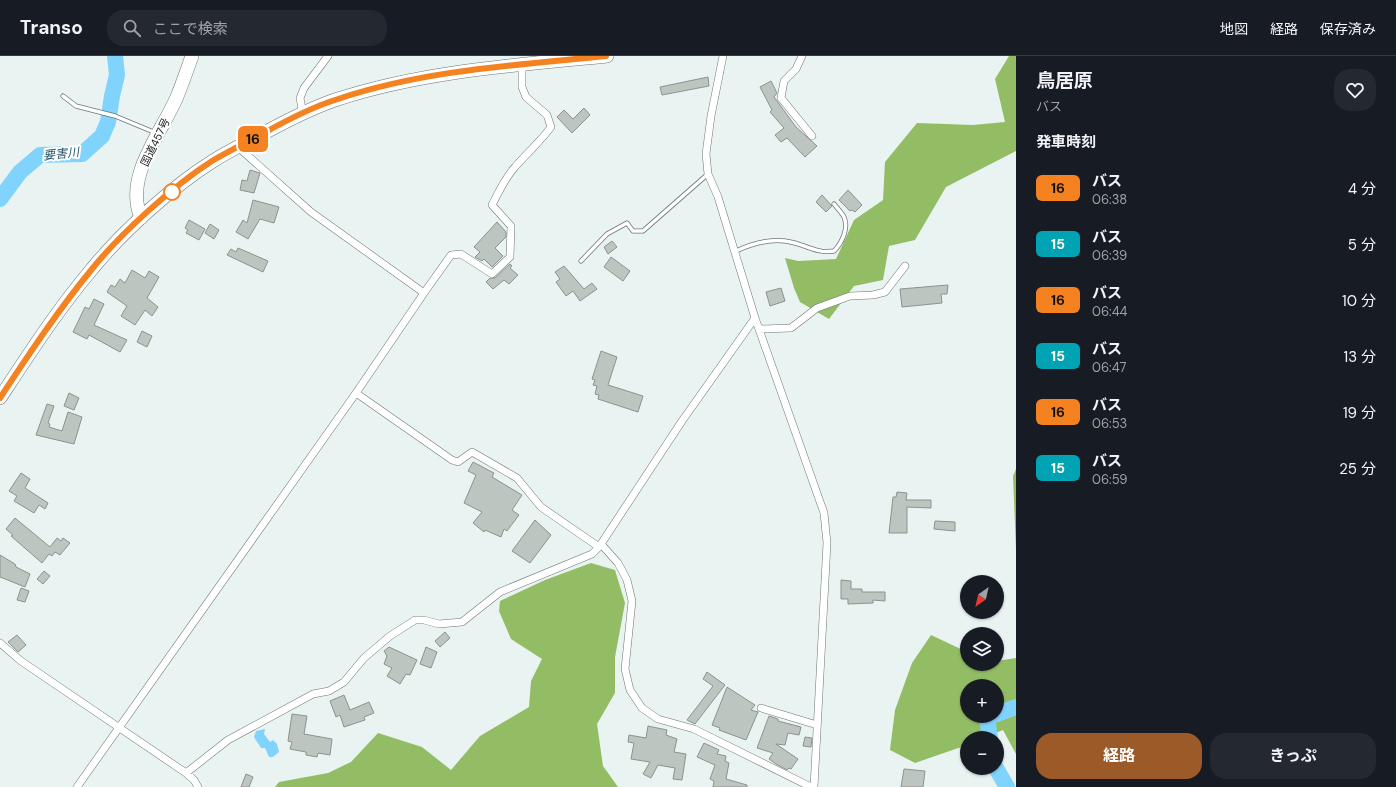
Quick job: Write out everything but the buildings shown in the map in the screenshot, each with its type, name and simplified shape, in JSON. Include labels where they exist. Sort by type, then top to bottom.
[{"type":"highway","name":"国道457号","points":[[141,218],[137,208],[137,191],[140,177],[147,156],[176,99],[192,56]]},
{"type":"highway","points":[[0,398],[37,343],[92,268],[141,218],[192,175],[238,147],[303,114],[337,99],[390,85],[465,71],[607,56]]},
{"type":"street","points":[[303,114],[300,98],[304,88],[328,56]]},
{"type":"street","points":[[723,56],[710,116],[706,154],[708,174],[718,197],[736,251],[755,318],[824,513],[827,543],[816,725],[814,787]]},
{"type":"street","points":[[802,56],[796,69],[784,81],[781,98],[812,136]]},
{"type":"street","points":[[77,787],[356,393],[451,255],[461,254],[492,274],[510,258],[511,226],[492,205],[502,185],[515,166],[539,143],[551,127],[547,115],[526,97],[522,87],[522,65]]},
{"type":"street","points":[[238,147],[311,212],[424,293]]},
{"type":"street","points":[[759,329],[791,328],[817,308],[850,296],[873,295],[885,292],[905,266]]},
{"type":"street","points":[[186,773],[228,740],[312,694],[329,691],[344,682],[364,658],[390,636],[415,620],[424,620],[439,624],[462,622],[500,592],[582,559],[600,546],[682,421],[755,318]]},
{"type":"street","points":[[356,393],[452,460],[458,462],[472,452],[517,478],[540,507],[600,546],[618,563],[627,580],[632,601],[625,669],[630,690],[642,708],[658,719],[694,729],[811,787]]},
{"type":"street","points":[[0,643],[21,661],[186,773],[194,780],[198,787]]},
{"type":"street","points":[[761,708],[816,725]]},
{"type":"lane","points":[[63,96],[76,106],[115,116],[158,134]]},
{"type":"lane","points":[[581,261],[607,234],[627,223],[633,231],[643,231],[708,174]]},
{"type":"lane","points":[[736,251],[754,243],[786,241],[823,253],[834,251],[843,238],[845,227],[844,218],[834,204]]},
{"type":"green space","points":[[1009,56],[1016,56],[1016,151],[946,187],[915,240],[889,246],[883,280],[854,286],[829,319],[800,302],[785,258],[798,261],[836,259],[854,220],[883,200],[885,162],[917,123],[973,125],[1005,122],[995,79]]},
{"type":"green space","points":[[1016,469],[1016,550],[1013,476]]},
{"type":"green space","points":[[591,563],[615,570],[625,603],[615,657],[615,693],[597,724],[603,766],[618,787],[275,787],[279,782],[328,773],[351,762],[378,733],[422,747],[451,770],[480,736],[529,707],[531,681],[542,659],[511,639],[499,611],[500,601],[545,580]]},
{"type":"green space","points":[[931,635],[960,649],[960,671],[1004,671],[1004,660],[1016,658],[1016,754],[1003,730],[960,731],[960,747],[915,763],[890,750],[895,710],[912,663]]},
{"type":"water","points":[[265,729],[264,734],[270,742],[273,740],[277,744],[279,752],[273,757],[269,757],[265,748],[261,748],[254,737],[256,731]]},
{"type":"waterway","name":"要害川","points":[[0,199],[20,172],[40,155],[82,154],[102,136],[108,122],[117,75],[115,56]]},
{"type":"waterway","points":[[1004,711],[1016,707]]},
{"type":"waterway","points":[[988,723],[989,731]]},
{"type":"waterway","points":[[1000,775],[1007,787]]},
{"type":"bus line","name":"16","points":[[0,398],[37,343],[92,268],[141,218],[192,175],[212,161],[285,121],[337,99],[390,85],[465,71],[606,56]]}]
